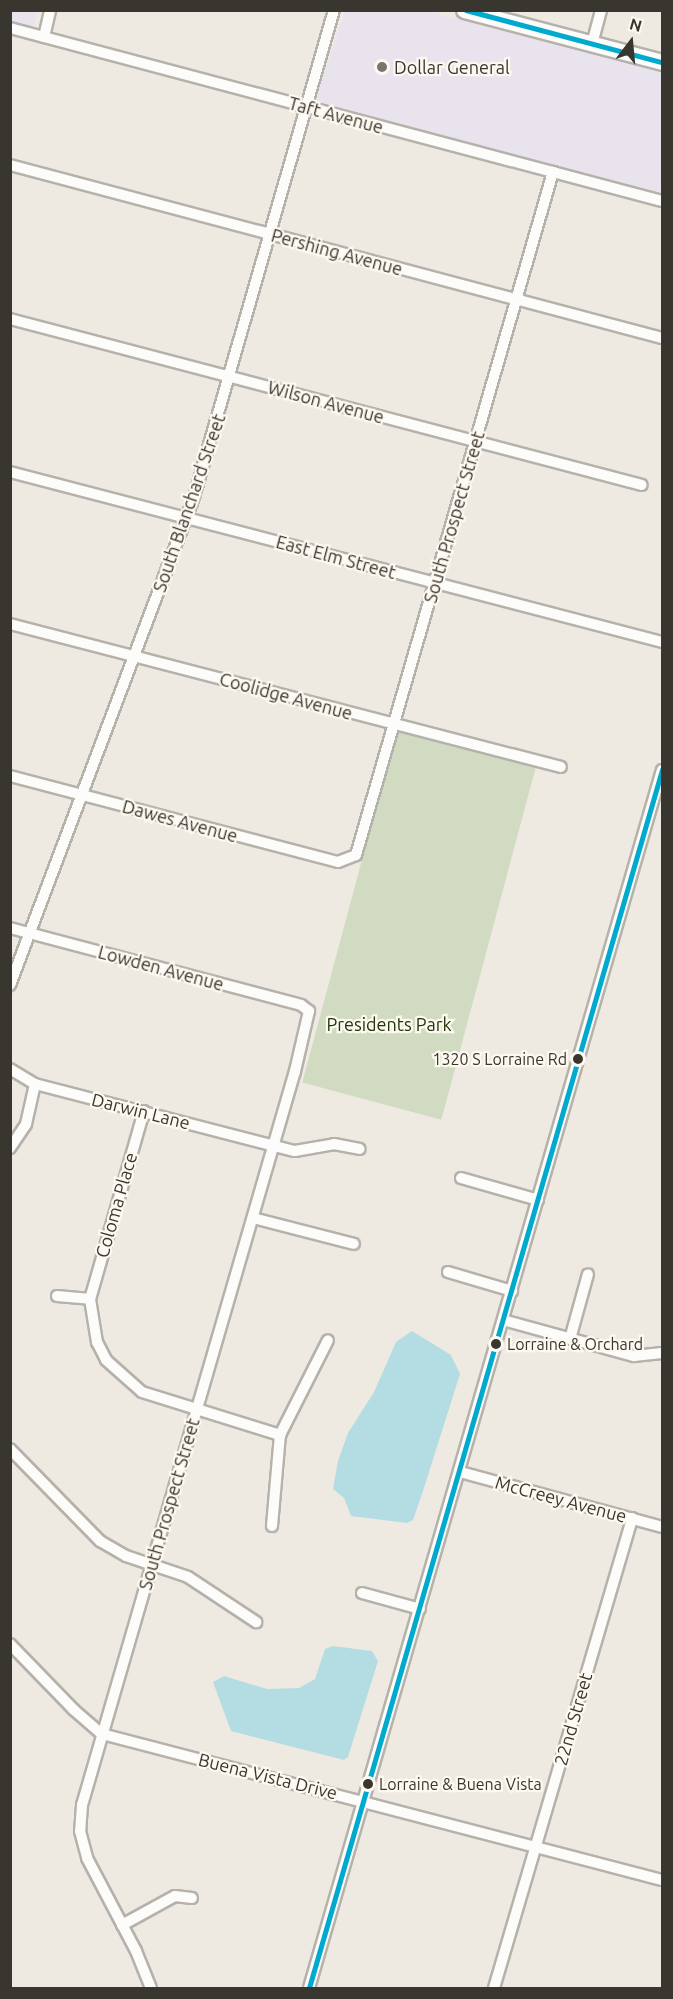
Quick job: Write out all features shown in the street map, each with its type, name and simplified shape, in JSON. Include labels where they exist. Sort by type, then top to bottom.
[{"type":"main road","points":[[464,10],[663,62]]},
{"type":"street","points":[[44,37],[50,10]]},
{"type":"street","name":"South Blanchard Street","points":[[10,985],[187,518],[308,108],[334,10]]},
{"type":"street","points":[[592,44],[601,10]]},
{"type":"street","name":"Taft Avenue","points":[[10,28],[663,201]]},
{"type":"street","name":"Pershing Avenue","points":[[10,165],[663,338]]},
{"type":"street","name":"South Prospect Street","points":[[350,860],[358,850],[553,172]]},
{"type":"street","name":"Wilson Avenue","points":[[10,319],[642,485]]},
{"type":"street","name":"East Elm Street","points":[[10,472],[663,642]]},
{"type":"street","name":"Coolidge Avenue","points":[[10,624],[561,767]]},
{"type":"street","points":[[309,1989],[663,770]]},
{"type":"street","name":"Dawes Avenue","points":[[10,776],[338,862],[350,860]]},
{"type":"street","name":"Lowden Avenue","points":[[10,928],[301,1005],[309,1011]]},
{"type":"street","name":"South Prospect Street","points":[[151,1989],[122,1925],[87,1858],[80,1831],[82,1805],[274,1146],[309,1011]]},
{"type":"street","name":"Darwin Lane","points":[[10,1069],[35,1084],[295,1151],[334,1144],[360,1149]]},
{"type":"street","points":[[10,1148],[26,1124],[35,1084]]},
{"type":"street","name":"Coloma Place","points":[[144,1111],[90,1299],[97,1342],[118,1373],[150,1396],[280,1435]]},
{"type":"street","points":[[461,1178],[538,1200]]},
{"type":"street","points":[[253,1218],[354,1244]]},
{"type":"street","points":[[448,1272],[512,1290]]},
{"type":"street","points":[[570,1339],[588,1274]]},
{"type":"street","points":[[57,1296],[90,1299]]},
{"type":"street","points":[[503,1320],[640,1358],[663,1353]]},
{"type":"street","points":[[272,1526],[280,1435],[328,1340]]},
{"type":"street","points":[[10,1449],[100,1541],[152,1565],[188,1577],[256,1622]]},
{"type":"street","name":"McCreey Avenue","points":[[460,1472],[663,1527]]},
{"type":"street","name":"22nd Street","points":[[494,1989],[632,1518]]},
{"type":"street","points":[[362,1593],[420,1609]]},
{"type":"street","name":"Buena Vista Drive","points":[[10,1644],[74,1710],[102,1734],[364,1800],[663,1880]]},
{"type":"street","points":[[122,1925],[176,1896],[192,1898]]},
{"type":"shaded area","points":[[10,11],[38,11],[33,29],[11,23]]},
{"type":"shaded area","points":[[345,11],[428,11],[662,72],[662,195],[314,104]]},
{"type":"green space","name":"Presidents Park","points":[[397,729],[536,766],[441,1120],[302,1083]]},
{"type":"water","points":[[412,1331],[451,1355],[460,1374],[423,1491],[413,1520],[407,1523],[351,1516],[344,1498],[333,1489],[338,1461],[348,1433],[374,1392],[396,1342]]},
{"type":"water","points":[[333,1646],[372,1651],[378,1661],[348,1757],[344,1760],[231,1731],[213,1682],[224,1676],[267,1689],[299,1688],[315,1679],[325,1649]]},
{"type":"transit line","points":[[466,10],[662,62]]},
{"type":"transit line","points":[[309,1988],[662,770]]},
{"type":"place","name":"Dollar General","points":[[382,67]]},
{"type":"place","name":"1320 S Lorraine Rd","points":[[578,1059]]},
{"type":"place","name":"Lorraine & Orchard","points":[[496,1344]]},
{"type":"place","name":"Lorraine & Buena Vista","points":[[368,1784]]}]
